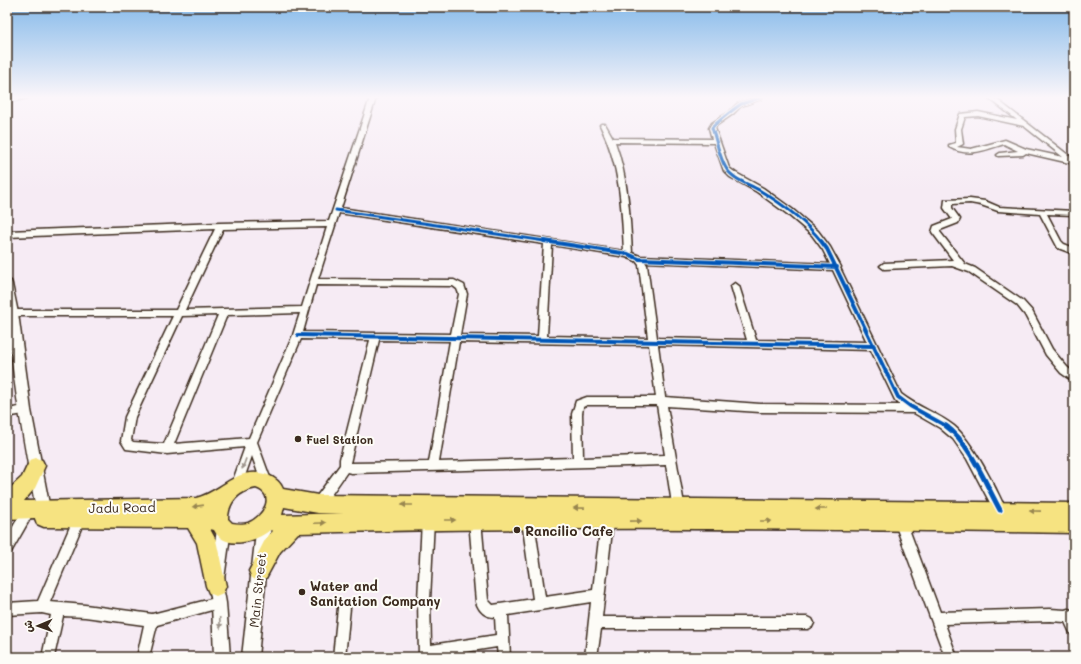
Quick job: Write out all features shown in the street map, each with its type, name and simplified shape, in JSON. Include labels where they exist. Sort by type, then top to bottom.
[{"type":"highway","points":[[7,502],[26,487],[33,476],[36,466]]},
{"type":"highway","points":[[272,490],[275,508],[266,522],[254,530],[243,534],[235,534],[221,525],[219,509],[222,502],[234,487],[256,480],[272,490],[318,504],[900,521],[1074,524]]},
{"type":"highway","name":"Jadu Road","points":[[29,515],[196,507],[208,504],[234,487]]},
{"type":"highway","name":"Jadu Road","points":[[7,510],[29,515],[80,519],[193,519],[221,525]]},
{"type":"highway","points":[[266,522],[293,524],[475,520],[608,522],[679,514],[1000,510],[1074,512]]},
{"type":"highway","points":[[193,519],[206,540],[217,595]]},
{"type":"highway","points":[[259,571],[273,545],[293,524]]},
{"type":"street","points":[[234,487],[298,335],[313,282],[363,129]]},
{"type":"street","points":[[605,129],[612,140],[624,194],[628,254]]},
{"type":"street","points":[[712,129],[726,169],[733,175],[770,196],[815,233],[837,267],[898,397],[905,403],[941,423],[957,436],[1000,510]]},
{"type":"street","points":[[958,129],[960,144],[951,146],[956,150],[980,151],[991,145],[1005,142],[1016,149],[1029,153]]},
{"type":"street","points":[[1033,129],[1074,162]]},
{"type":"street","points":[[612,140],[716,141]]},
{"type":"street","points":[[1000,155],[1029,153],[1047,155],[1074,162]]},
{"type":"street","points":[[961,265],[936,232],[937,228],[955,221],[956,218],[948,208],[948,202],[970,201],[982,203],[998,209],[1074,212]]},
{"type":"street","points":[[336,210],[628,254],[639,259],[837,267]]},
{"type":"street","points":[[1042,211],[1061,246],[1074,251]]},
{"type":"street","points":[[7,234],[220,226],[332,224]]},
{"type":"street","points":[[220,226],[130,417],[126,441],[130,446],[167,449],[252,442]]},
{"type":"street","points":[[542,339],[548,243]]},
{"type":"street","points":[[639,259],[643,265],[661,401],[679,514]]},
{"type":"street","points":[[884,266],[952,263],[972,270],[1020,303],[1029,313],[1039,335],[1050,352],[1060,365],[1074,378]]},
{"type":"street","points":[[313,282],[454,283],[461,287],[463,294],[433,467]]},
{"type":"street","points":[[7,284],[25,410],[36,466],[29,515],[7,548]]},
{"type":"street","points":[[735,286],[752,343]]},
{"type":"street","points":[[12,313],[179,313],[305,310]]},
{"type":"street","points":[[167,449],[224,312]]},
{"type":"street","points":[[298,335],[874,346]]},
{"type":"street","points":[[318,504],[346,466],[345,459],[375,337]]},
{"type":"street","points":[[578,462],[577,414],[579,404],[587,401],[661,401],[760,408],[915,409]]},
{"type":"street","points":[[7,413],[25,410]]},
{"type":"street","points":[[252,442],[272,490]]},
{"type":"street","points":[[346,466],[351,468],[433,467],[671,460]]},
{"type":"street","points":[[42,607],[80,519]]},
{"type":"street","points":[[428,520],[424,600],[425,655],[503,640]]},
{"type":"street","points":[[475,520],[482,602],[486,608],[492,611],[501,610],[599,595]]},
{"type":"street","points":[[528,521],[540,604]]},
{"type":"street","points":[[900,521],[951,657]]},
{"type":"street","name":"Main Street","points":[[250,657],[266,522]]},
{"type":"street","points":[[591,657],[608,522]]},
{"type":"street","points":[[221,525],[217,595],[222,657]]},
{"type":"street","points":[[7,609],[42,607],[152,620],[217,595]]},
{"type":"street","points":[[339,657],[344,608]]},
{"type":"street","points":[[48,657],[58,610]]},
{"type":"street","points":[[501,610],[504,657]]},
{"type":"street","points":[[936,618],[1071,616],[1074,629]]},
{"type":"street","points":[[143,657],[152,620]]},
{"type":"street","points":[[595,622],[808,623]]},
{"type":"cycle path","points":[[712,129],[726,169],[733,175],[760,190],[789,211],[815,233],[827,249],[898,397],[910,406],[944,425],[957,436],[984,479],[1000,510]]},
{"type":"cycle path","points":[[336,210],[628,254],[639,259],[837,267]]},
{"type":"cycle path","points":[[298,335],[874,346]]},
{"type":"place","name":"Fuel Station","points":[[298,439]]},
{"type":"place","name":"Rancilio Cafe","points":[[517,530]]},
{"type":"place","name":"Water and Sanitation Company","points":[[302,592]]}]
